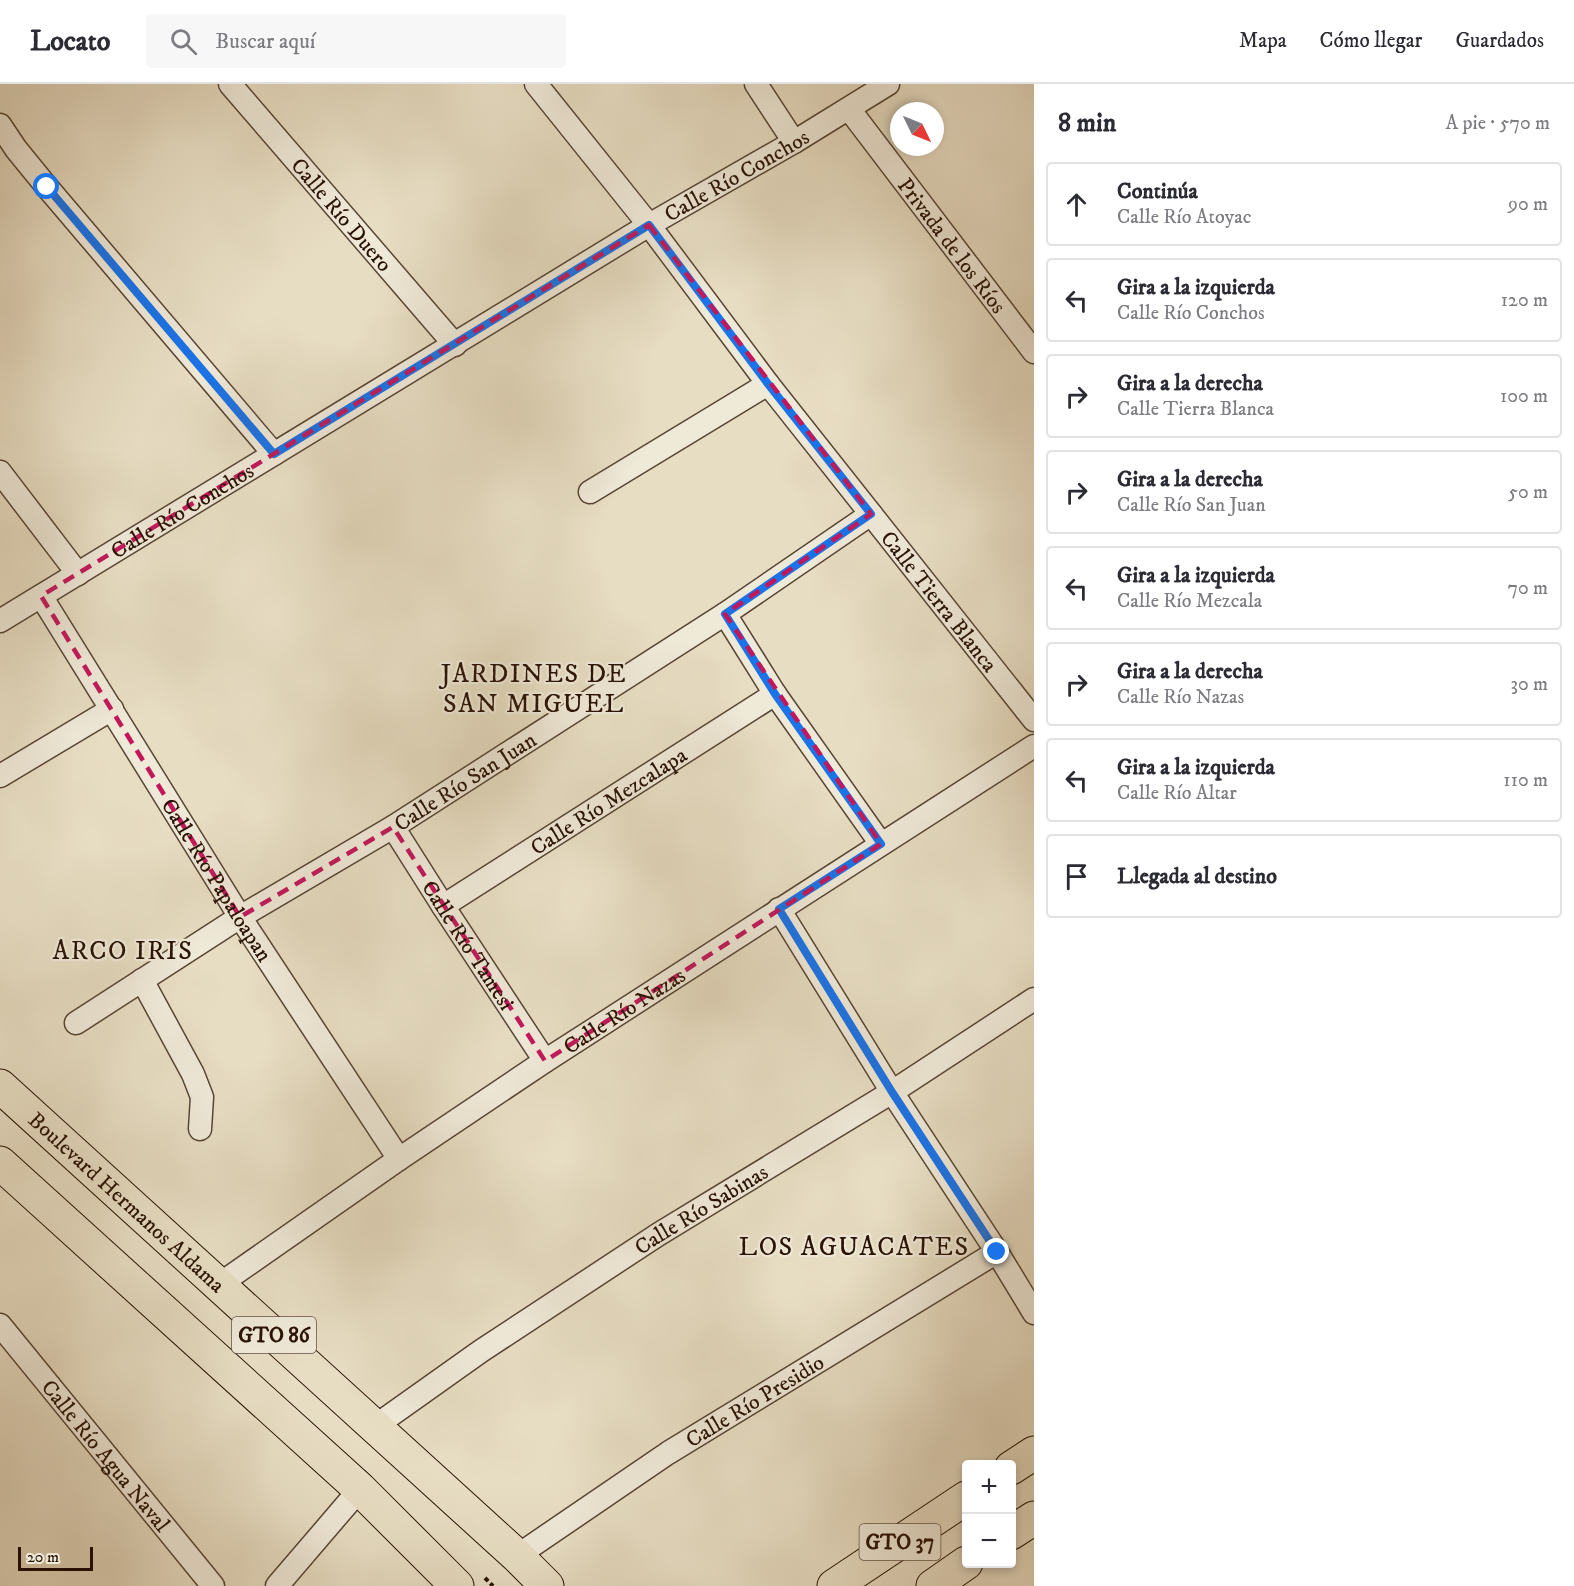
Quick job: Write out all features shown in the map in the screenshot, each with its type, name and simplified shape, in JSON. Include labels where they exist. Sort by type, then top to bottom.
[{"type":"main road","name":"Boulevard Hermanos Aldama","points":[[0,1086],[220,1284],[547,1586]]},
{"type":"main road","name":"GTO 86","points":[[0,1163],[13,1186],[360,1489],[457,1586]]},
{"type":"main road","points":[[1016,1465],[1034,1453]]},
{"type":"main road","name":"GTO 37","points":[[834,1586],[962,1501]]},
{"type":"main road","points":[[1016,1530],[1034,1518]]},
{"type":"main road","name":"GTO 37","points":[[933,1586],[962,1566]]},
{"type":"street","name":"Calle Río Duero","points":[[230,84],[455,345]]},
{"type":"street","name":"Calle Tierra Blanca","points":[[536,84],[649,225],[768,384],[1034,720]]},
{"type":"street","points":[[756,84],[794,142]]},
{"type":"street","name":"Calle Río Conchos","points":[[0,621],[649,225],[794,142],[888,84]]},
{"type":"street","name":"Privada de los Ríos","points":[[849,109],[1034,352]]},
{"type":"street","points":[[0,125],[16,149],[55,196],[274,454]]},
{"type":"street","points":[[590,492],[768,384]]},
{"type":"street","points":[[0,472],[78,574]]},
{"type":"street","name":"Calle Río San Juan","points":[[76,1023],[240,917],[393,827],[725,614],[871,514]]},
{"type":"street","name":"Calle Río Papaloapan","points":[[41,596],[240,917],[399,1160]]},
{"type":"street","points":[[725,614],[775,694],[881,844]]},
{"type":"street","name":"Calle Río Mezcalapa","points":[[443,906],[775,694]]},
{"type":"street","points":[[0,776],[112,709]]},
{"type":"street","name":"Calle Río Nazas","points":[[220,1284],[545,1061],[1034,746]]},
{"type":"street","name":"Calle Río Tamesi","points":[[393,827],[545,1061]]},
{"type":"street","points":[[779,909],[892,1092],[997,1252],[1034,1313]]},
{"type":"street","points":[[142,980],[193,1074],[202,1097],[200,1128]]},
{"type":"street","name":"Calle Río Sabinas","points":[[374,1427],[481,1352],[659,1234],[892,1092],[1034,999]]},
{"type":"street","name":"Calle Río Presidio","points":[[517,1556],[669,1453],[997,1252]]},
{"type":"street","name":"Calle Río Agua Naval","points":[[0,1325],[213,1586]]},
{"type":"street","points":[[277,1586],[360,1489]]},
{"type":"highlighted area","points":[[649,225],[871,514],[725,614],[881,844],[545,1061],[393,827],[240,917],[41,596]]},
{"type":"district","name":"JARDINES DE SAN MIGUEL","points":[[534,688]]},
{"type":"district","name":"ARCO IRIS","points":[[123,950]]},
{"type":"district","name":"LOS AGUACATES","points":[[854,1246]]},
{"type":"route","points":[[47,187],[274,454],[649,225],[768,384],[871,514],[725,614],[775,694],[881,844],[779,909],[892,1092],[997,1252]]}]
